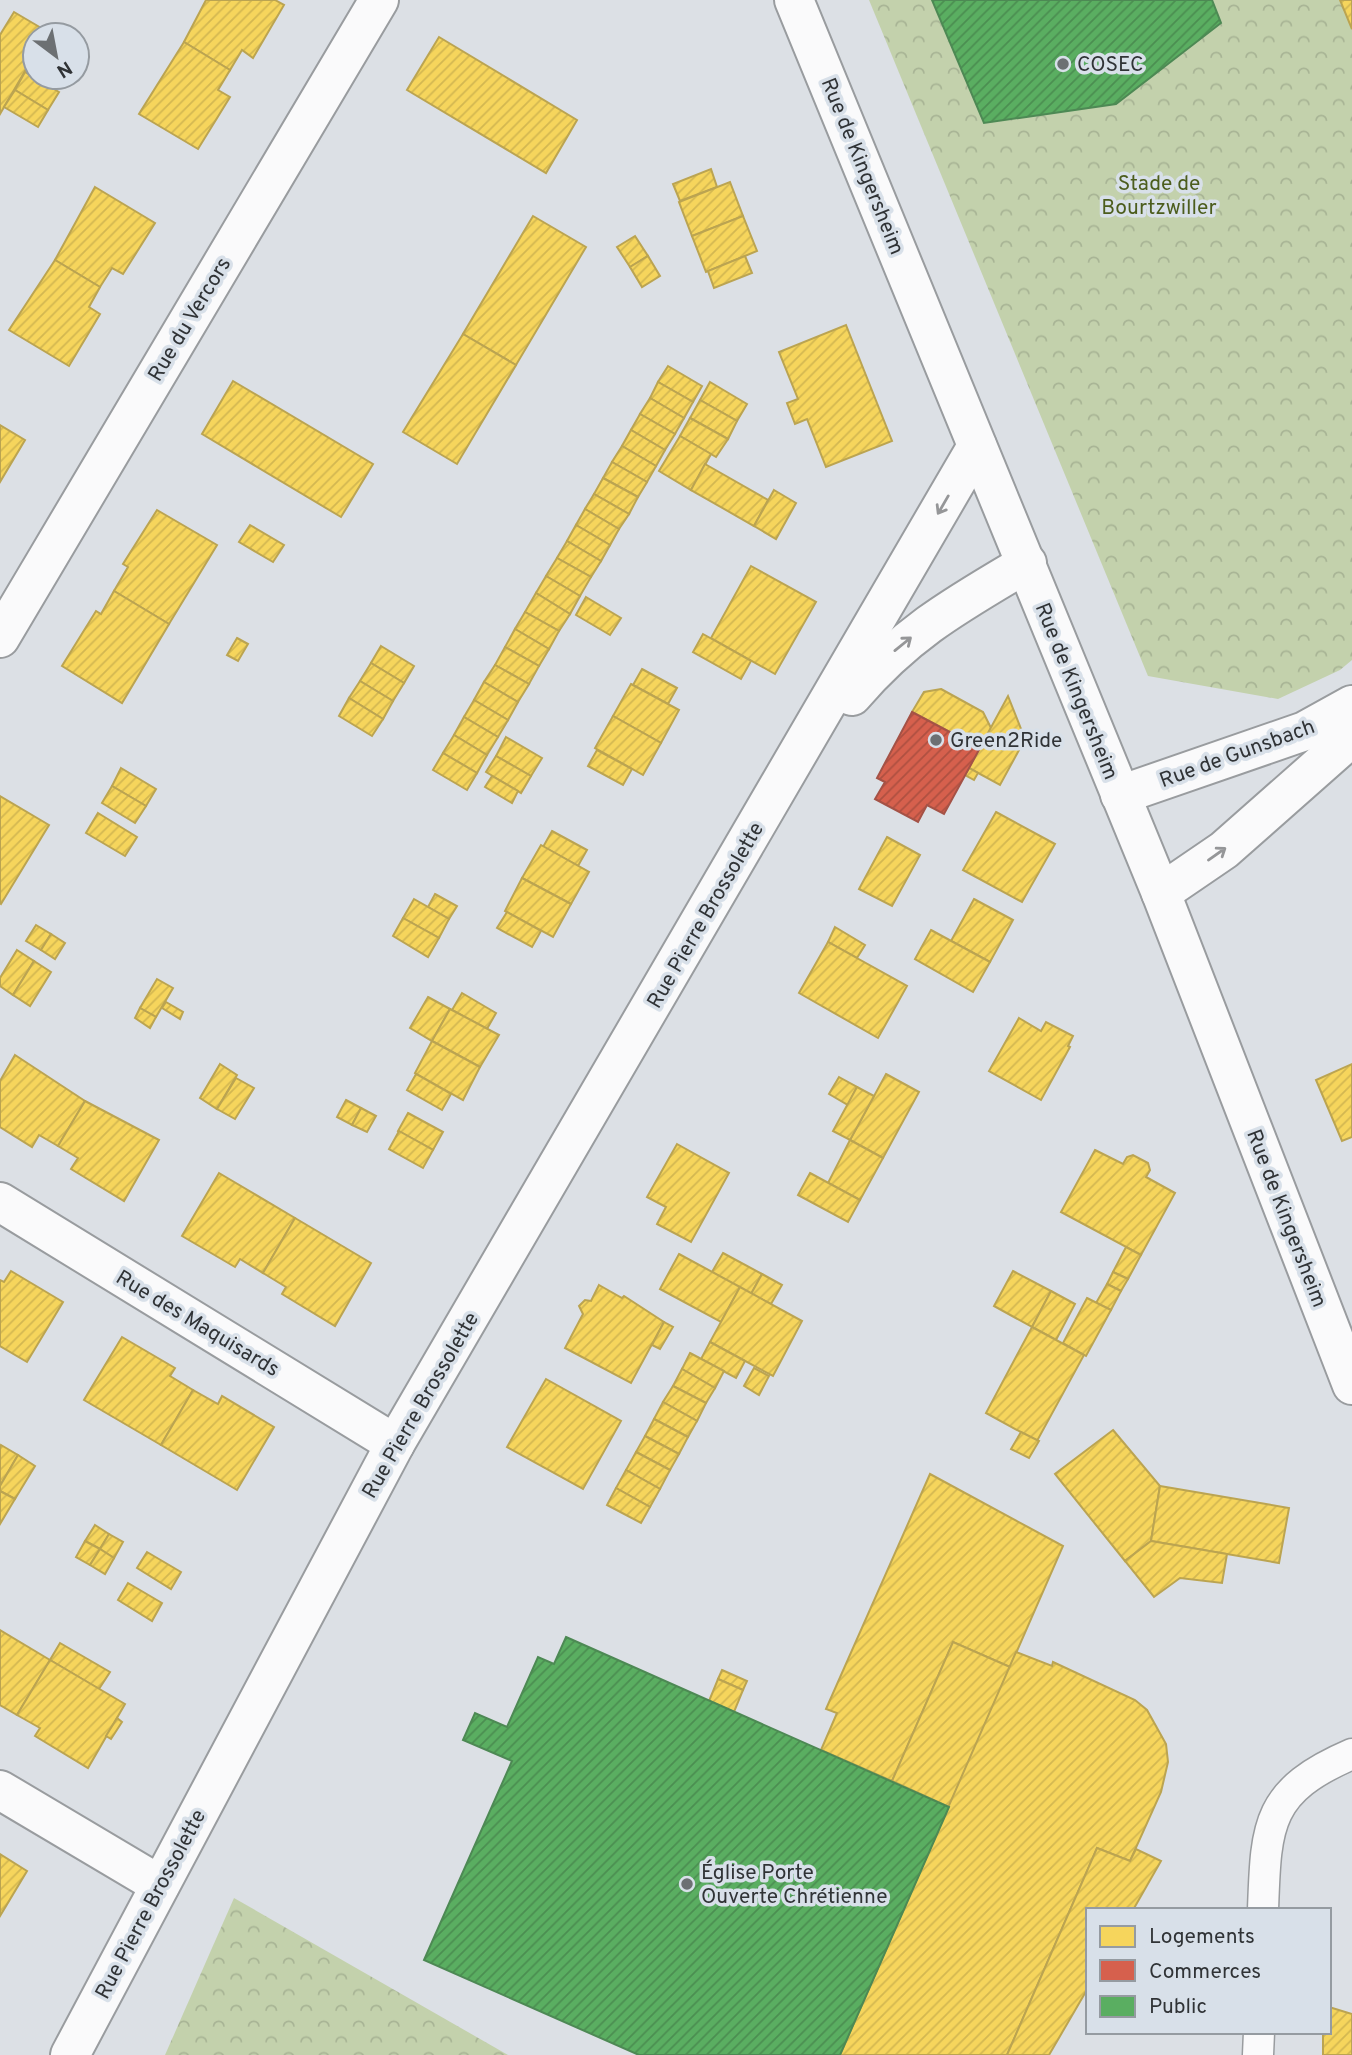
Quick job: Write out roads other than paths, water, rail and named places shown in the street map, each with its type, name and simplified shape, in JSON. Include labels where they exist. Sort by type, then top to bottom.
[{"type":"street","name":"Rue du Vercors","points":[[0,638],[379,0]]},
{"type":"street","name":"Rue de Kingersheim","points":[[794,0],[1161,892],[1352,1385]]},
{"type":"street","name":"Rue Pierre Brossolette","points":[[70,2055],[395,1444],[977,446]]},
{"type":"street","name":"Rue Pierre Brossolette","points":[[792,767],[884,659],[933,618],[1027,563]]},
{"type":"street","name":"Rue de Gunsbach","points":[[1120,795],[1305,731],[1352,705]]},
{"type":"street","name":"Rue de Gunsbach","points":[[1161,892],[1224,850],[1352,737]]},
{"type":"street","name":"Rue des Maquisards","points":[[0,1202],[395,1444]]},
{"type":"street","points":[[0,1790],[160,1885]]},
{"type":"lane","points":[[1263,1908],[1265,1846],[1277,1811],[1298,1783],[1352,1754]]},
{"type":"lane","points":[[1258,2055],[1259,2034]]},
{"type":"place","name":"COSEC","points":[[1063,64]]},
{"type":"place","name":"Green2Ride","points":[[936,740]]},
{"type":"place","name":"Église Porte Ouverte Chrétienne","points":[[687,1884]]},
{"type":"park label","name":"Stade de Bourtzwiller","points":[[1159,195]]}]
